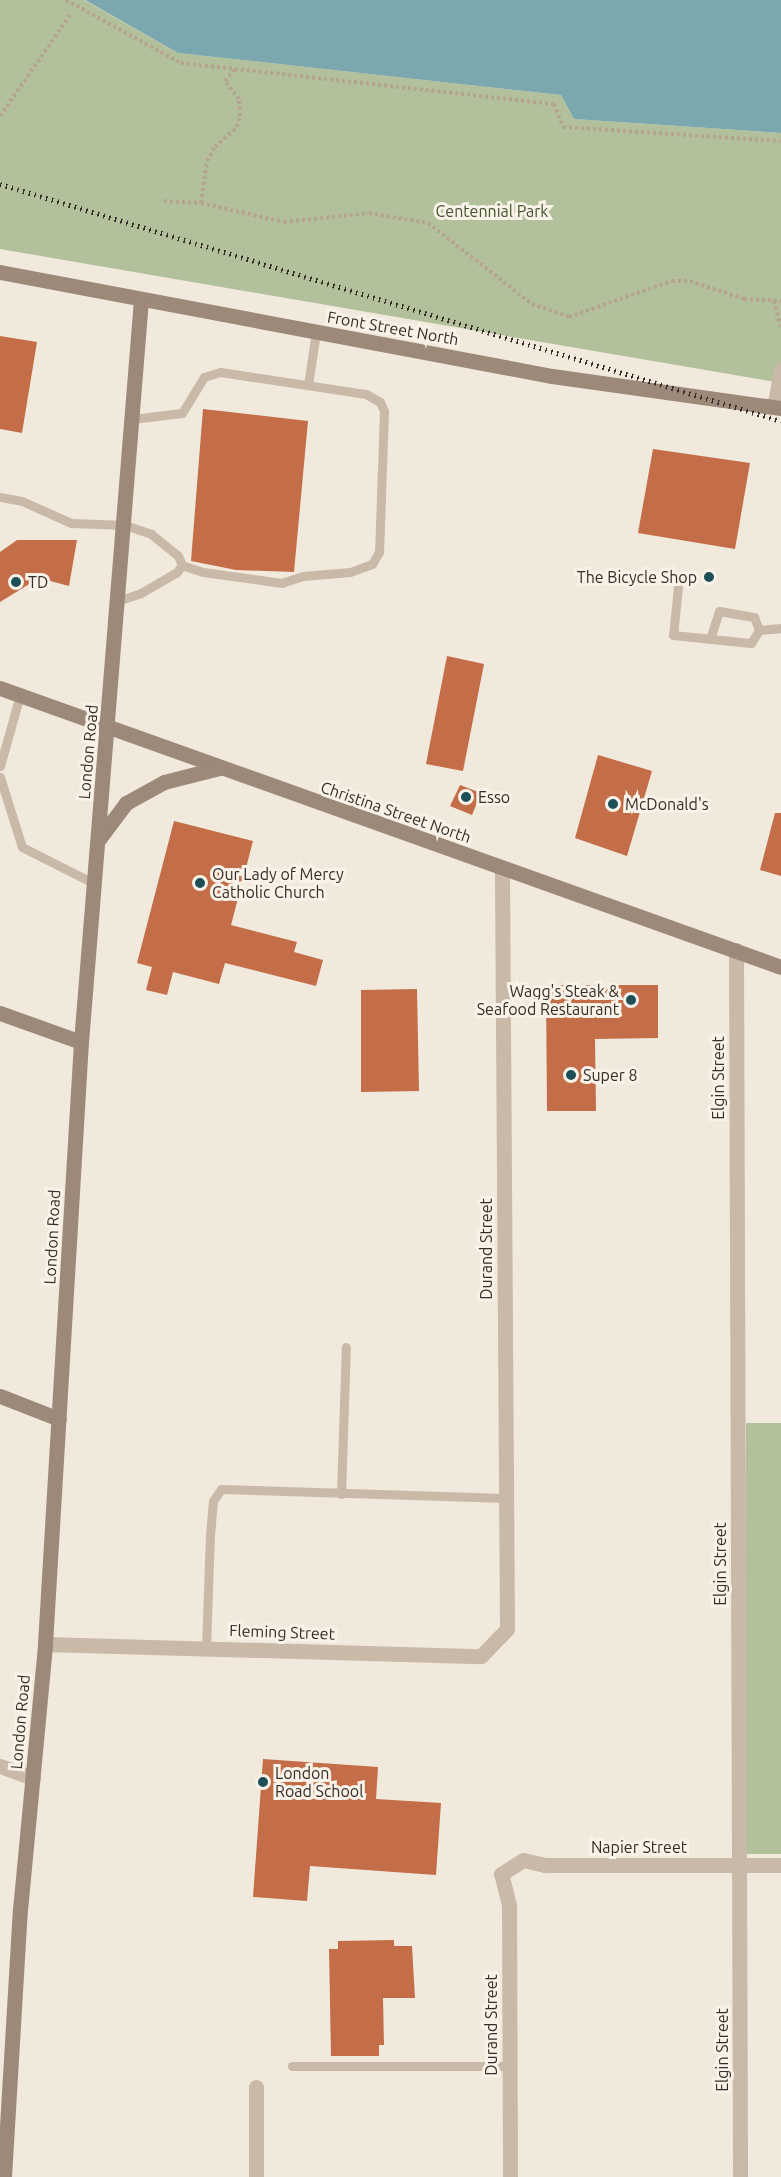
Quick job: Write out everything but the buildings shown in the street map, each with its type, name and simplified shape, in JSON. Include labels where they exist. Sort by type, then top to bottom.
[{"type":"main road","name":"Front Street North","points":[[0,272],[552,376],[777,407]]},
{"type":"main road","name":"London Road","points":[[4,2177],[20,1910],[45,1644],[81,1042],[125,525],[141,300]]},
{"type":"main road","name":"Christina Street North","points":[[0,688],[781,967]]},
{"type":"main road","points":[[99,839],[126,803],[164,782],[219,768]]},
{"type":"main road","points":[[0,1013],[81,1042]]},
{"type":"main road","points":[[0,1396],[59,1419]]},
{"type":"street","points":[[777,407],[781,370]]},
{"type":"street","name":"Durand Street","points":[[502,868],[507,1629]]},
{"type":"street","name":"Elgin Street","points":[[736,950],[740,2177]]},
{"type":"street","name":"Fleming Street","points":[[45,1644],[481,1656],[507,1629]]},
{"type":"street","points":[[0,1766],[33,1778]]},
{"type":"street","name":"Napier Street","points":[[501,1874],[523,1860],[545,1865],[781,1865]]},
{"type":"street","name":"Durand Street","points":[[501,1874],[509,1905],[510,2177]]},
{"type":"street","points":[[256,2087],[256,2177]]},
{"type":"lane","points":[[308,385],[316,332]]},
{"type":"lane","points":[[132,419],[182,413],[189,396],[204,377],[220,372],[366,394],[380,402],[384,411],[377,560],[350,572],[303,576],[282,583],[203,572],[182,566]]},
{"type":"lane","points":[[0,497],[22,501],[71,523],[125,525],[159,539],[178,556],[182,566]]},
{"type":"lane","points":[[118,601],[161,583],[182,566]]},
{"type":"lane","points":[[678,587],[673,635],[751,643],[759,630]]},
{"type":"lane","points":[[710,639],[719,611],[754,617],[759,630]]},
{"type":"lane","points":[[759,630],[781,628]]},
{"type":"lane","points":[[0,766],[20,695]]},
{"type":"lane","points":[[0,777],[22,847],[95,884]]},
{"type":"lane","points":[[341,1494],[346,1347]]},
{"type":"lane","points":[[206,1648],[213,1501],[221,1489],[506,1498]]},
{"type":"lane","points":[[292,2067],[509,2066]]},
{"type":"path","points":[[66,0],[181,63],[554,104],[563,127],[781,141]]},
{"type":"path","points":[[0,116],[71,14]]},
{"type":"path","points":[[201,204],[207,161],[215,147],[237,127],[240,116],[239,99],[225,81],[236,68]]},
{"type":"path","points":[[164,201],[201,204],[284,222],[369,213],[428,223],[532,304],[570,316],[672,281],[690,281],[744,299],[781,301]]},
{"type":"path","points":[[774,301],[781,329]]},
{"type":"green space","name":"Centennial Park","points":[[0,0],[84,0],[178,53],[561,95],[574,119],[781,133],[781,383],[0,249]]},
{"type":"green space","points":[[746,1423],[781,1423],[781,1854],[746,1854]]},
{"type":"water","points":[[85,0],[781,0],[781,133],[574,119],[561,95],[178,53]]},
{"type":"railway","points":[[0,184],[781,421]]},
{"type":"place","name":"The Bicycle Shop","points":[[709,577]]},
{"type":"place","name":"TD","points":[[16,582]]},
{"type":"place","name":"Esso","points":[[466,797]]},
{"type":"place","name":"McDonald's","points":[[613,804]]},
{"type":"place","name":"Our Lady of Mercy Catholic Church","points":[[200,883]]},
{"type":"place","name":"Wagg's Steak & Seafood Restaurant","points":[[631,1000]]},
{"type":"place","name":"Super 8","points":[[571,1075]]},
{"type":"place","name":"London Road School","points":[[263,1782]]}]
